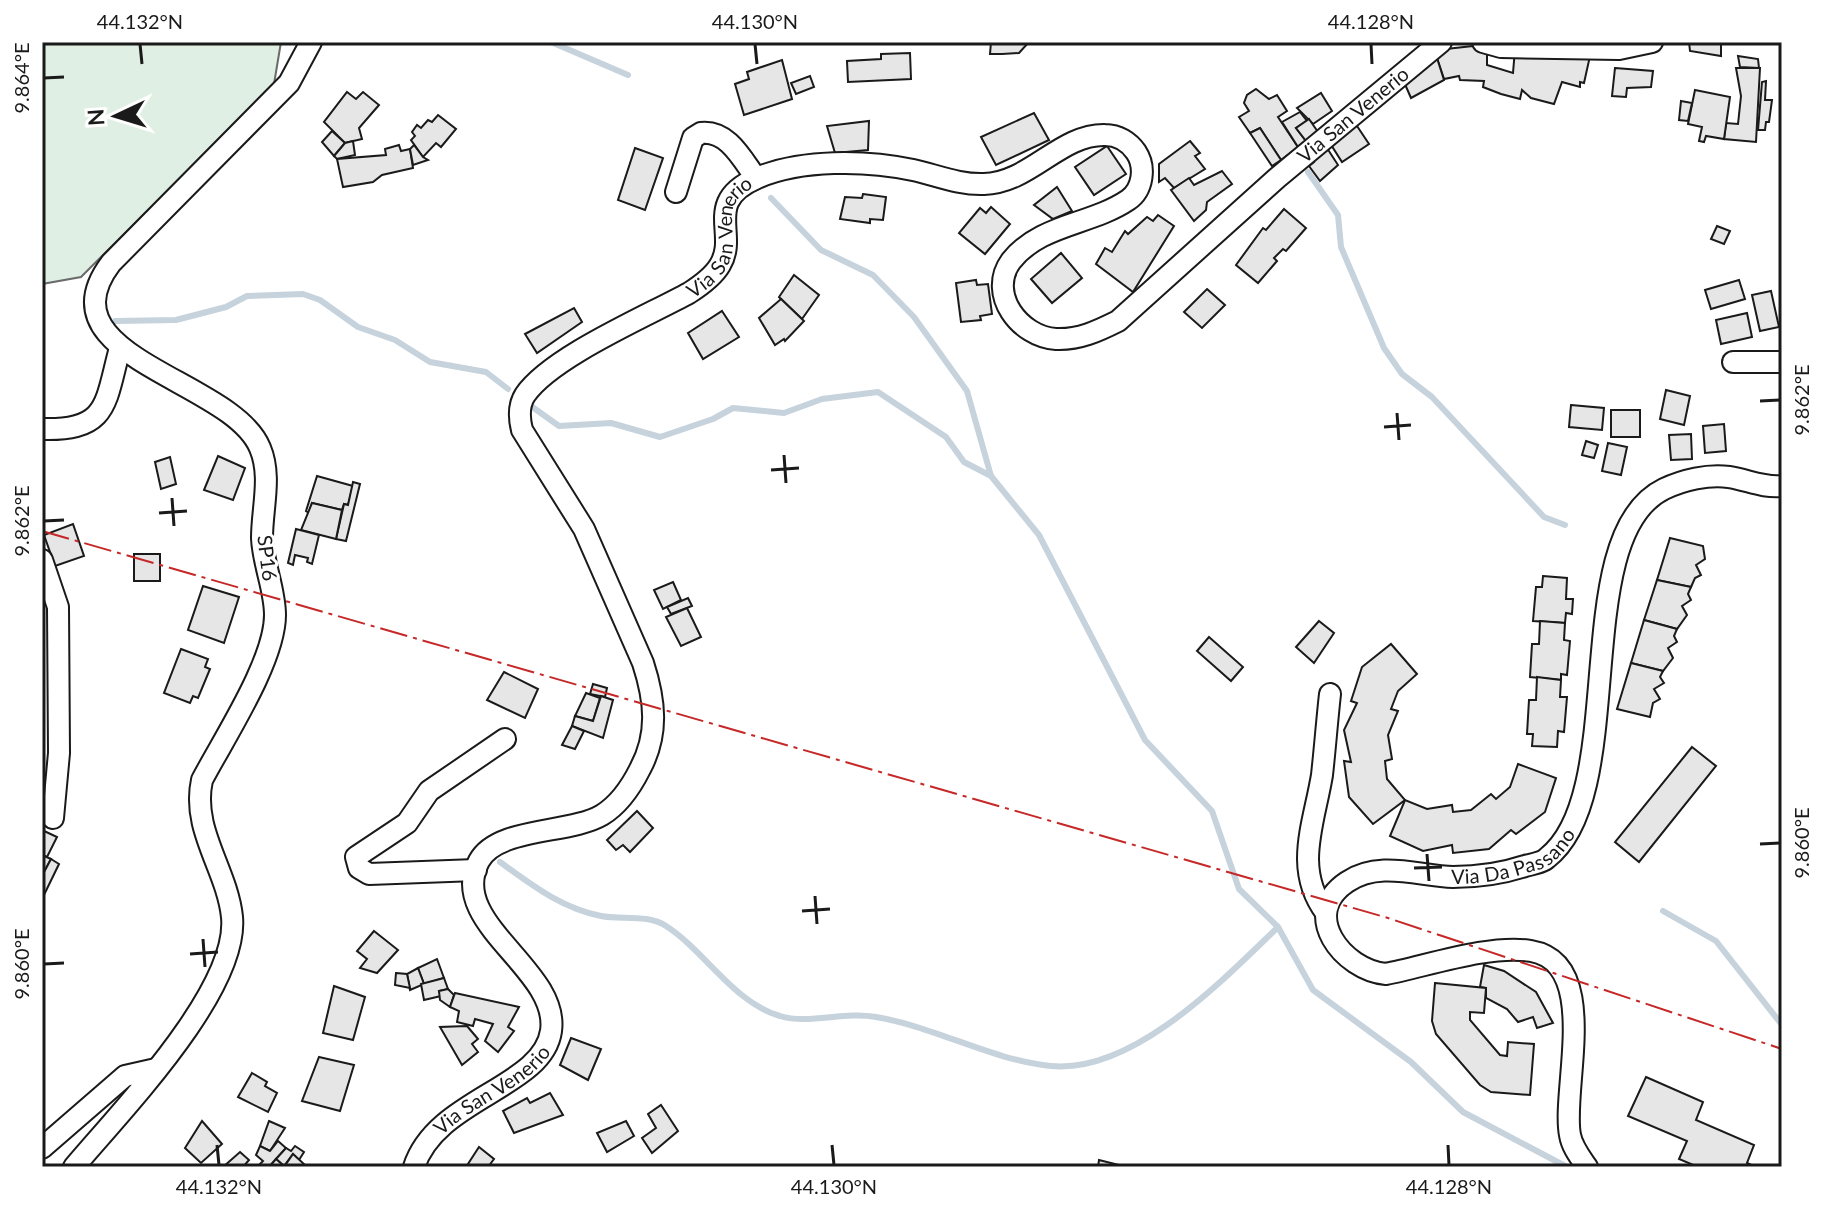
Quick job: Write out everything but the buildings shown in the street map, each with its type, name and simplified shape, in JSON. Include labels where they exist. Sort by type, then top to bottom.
[{"type":"street","name":"SP16","points":[[74,1167],[156,1069],[205,1000],[229,954],[232,915],[209,849],[199,795],[202,780],[267,655],[275,614],[262,536],[264,463],[253,434],[201,392],[120,348],[107,336],[99,321],[95,301],[98,279],[289,83],[311,42]]},
{"type":"street","name":"Via San Venerio","points":[[414,1167],[419,1149],[430,1135],[470,1103],[541,1057],[551,1034],[551,1012],[540,986],[481,912],[475,897],[476,870],[487,851],[501,843],[576,825],[600,816],[615,805],[642,766],[654,728],[650,683],[643,663],[584,529],[528,442],[520,421],[521,402],[526,393],[558,367],[710,278],[724,256],[726,208],[740,187],[756,178],[792,168],[871,165],[985,185],[1021,174],[1082,139],[1107,134],[1122,139],[1135,150],[1142,170],[1137,191],[1130,199],[1026,245],[1004,274],[1005,299],[1022,326],[1040,337],[1085,336],[1118,321],[1277,178],[1441,42]]},
{"type":"street","points":[[1483,42],[1501,47],[1619,49],[1652,42]]},
{"type":"street","points":[[676,192],[693,138],[701,133],[718,135],[730,142],[756,178]]},
{"type":"street","points":[[42,429],[77,428],[92,421],[104,404],[120,348]]},
{"type":"street","points":[[1733,362],[1782,362]]},
{"type":"street","name":"Via Da Passano","points":[[1326,913],[1334,894],[1347,881],[1370,873],[1396,870],[1453,877],[1498,875],[1547,859],[1567,834],[1588,781],[1605,619],[1624,532],[1639,509],[1662,490],[1691,479],[1727,477],[1769,488],[1782,486]]},
{"type":"street","points":[[42,560],[58,607],[59,753],[53,818]]},
{"type":"street","points":[[1330,694],[1321,778],[1307,853],[1314,896],[1326,913],[1326,926],[1342,955],[1369,972],[1386,974],[1501,951],[1530,951],[1550,960],[1563,976],[1575,1002],[1568,1118],[1570,1138],[1587,1167]]},
{"type":"street","points":[[476,870],[369,874],[359,868],[356,857],[407,823],[429,791],[505,739]]},
{"type":"street","points":[[42,1148],[125,1076],[156,1069]]},
{"type":"green space","points":[[42,42],[281,42],[274,84],[81,277],[42,284]]},
{"type":"waterway","points":[[551,42],[628,75]]},
{"type":"waterway","points":[[1308,172],[1338,215],[1341,247],[1384,348],[1402,374],[1432,397],[1544,517],[1565,525]]},
{"type":"waterway","points":[[771,198],[821,250],[873,275],[914,317],[967,391],[991,476],[1039,535],[1145,740],[1212,811],[1239,889],[1278,927],[1313,990],[1411,1062],[1463,1112],[1567,1167]]},
{"type":"waterway","points":[[115,321],[176,320],[226,307],[247,296],[303,294],[320,300],[358,327],[395,340],[430,362],[486,372],[508,389]]},
{"type":"waterway","points":[[531,406],[559,426],[611,423],[660,437],[713,419],[733,408],[784,413],[822,399],[878,392],[946,437],[964,462],[991,476]]},
{"type":"waterway","points":[[500,862],[548,895],[586,912],[659,922],[680,936],[748,1000],[780,1016],[803,1019],[876,1017],[1007,1057],[1051,1066],[1082,1064],[1113,1055],[1144,1040],[1204,996],[1278,927]]},
{"type":"waterway","points":[[1663,911],[1716,941],[1782,1025]]},
{"type":"power","points":[[42,531],[1388,918],[1782,1049]]}]
